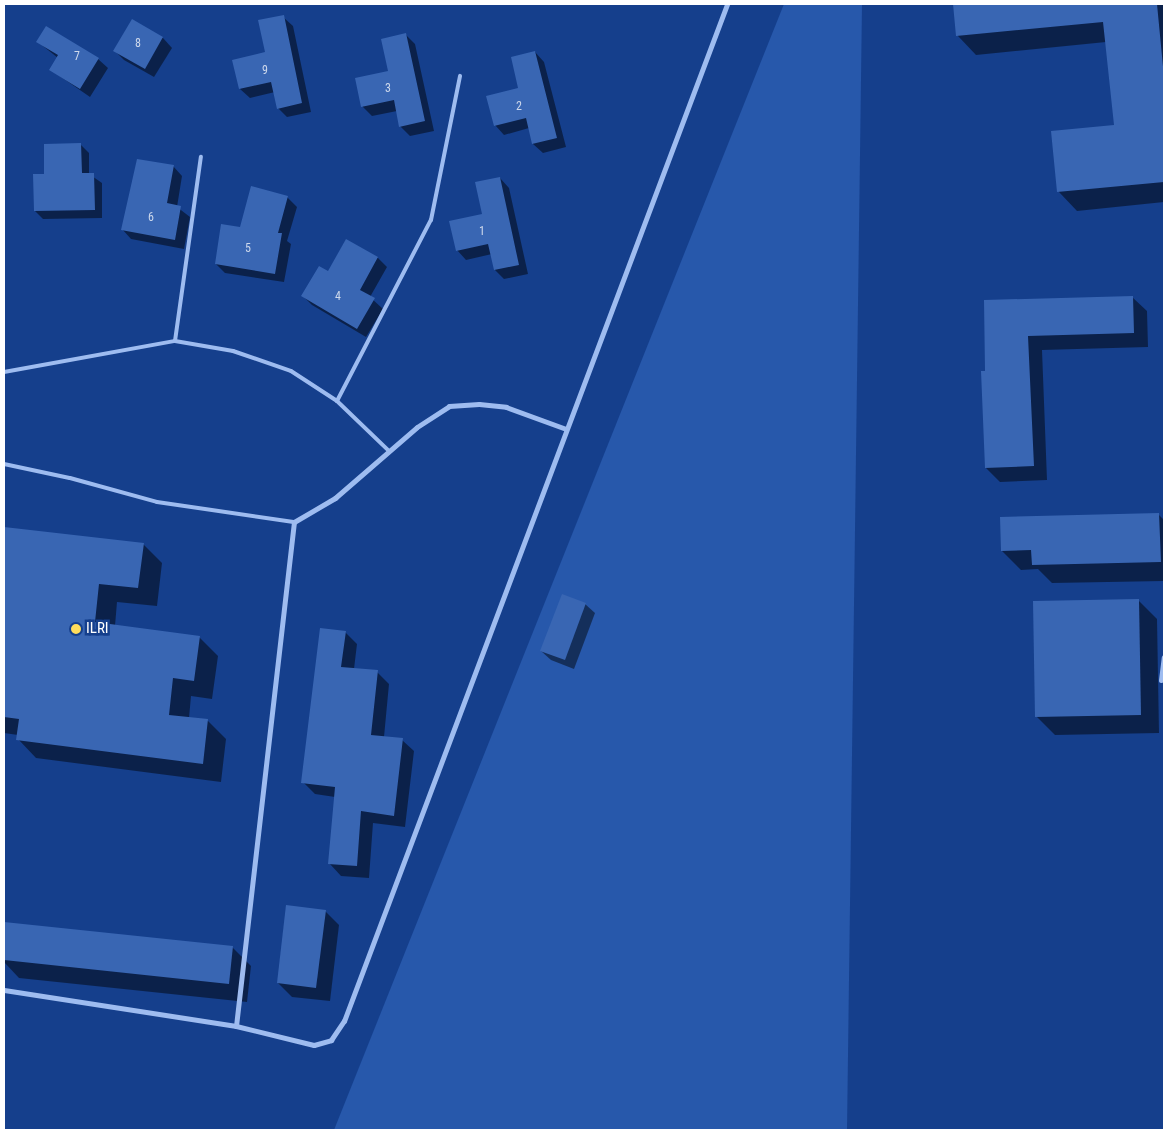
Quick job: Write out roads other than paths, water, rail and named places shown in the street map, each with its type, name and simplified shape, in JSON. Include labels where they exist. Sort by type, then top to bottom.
[{"type":"street","points":[[4,990],[236,1026],[314,1045],[331,1040],[344,1021],[727,4]]},
{"type":"street","points":[[236,1026],[294,522],[335,498],[389,451],[449,406],[479,404],[506,407],[566,429]]},
{"type":"street","points":[[1161,680],[1164,657]]},
{"type":"lane","points":[[337,400],[431,220],[460,76]]},
{"type":"lane","points":[[175,341],[201,157]]},
{"type":"lane","points":[[4,372],[175,341],[233,351],[291,371],[337,400],[389,451]]},
{"type":"lane","points":[[4,464],[70,478],[156,502],[294,522]]},
{"type":"place","name":"ILRI","points":[[76,629]]}]
